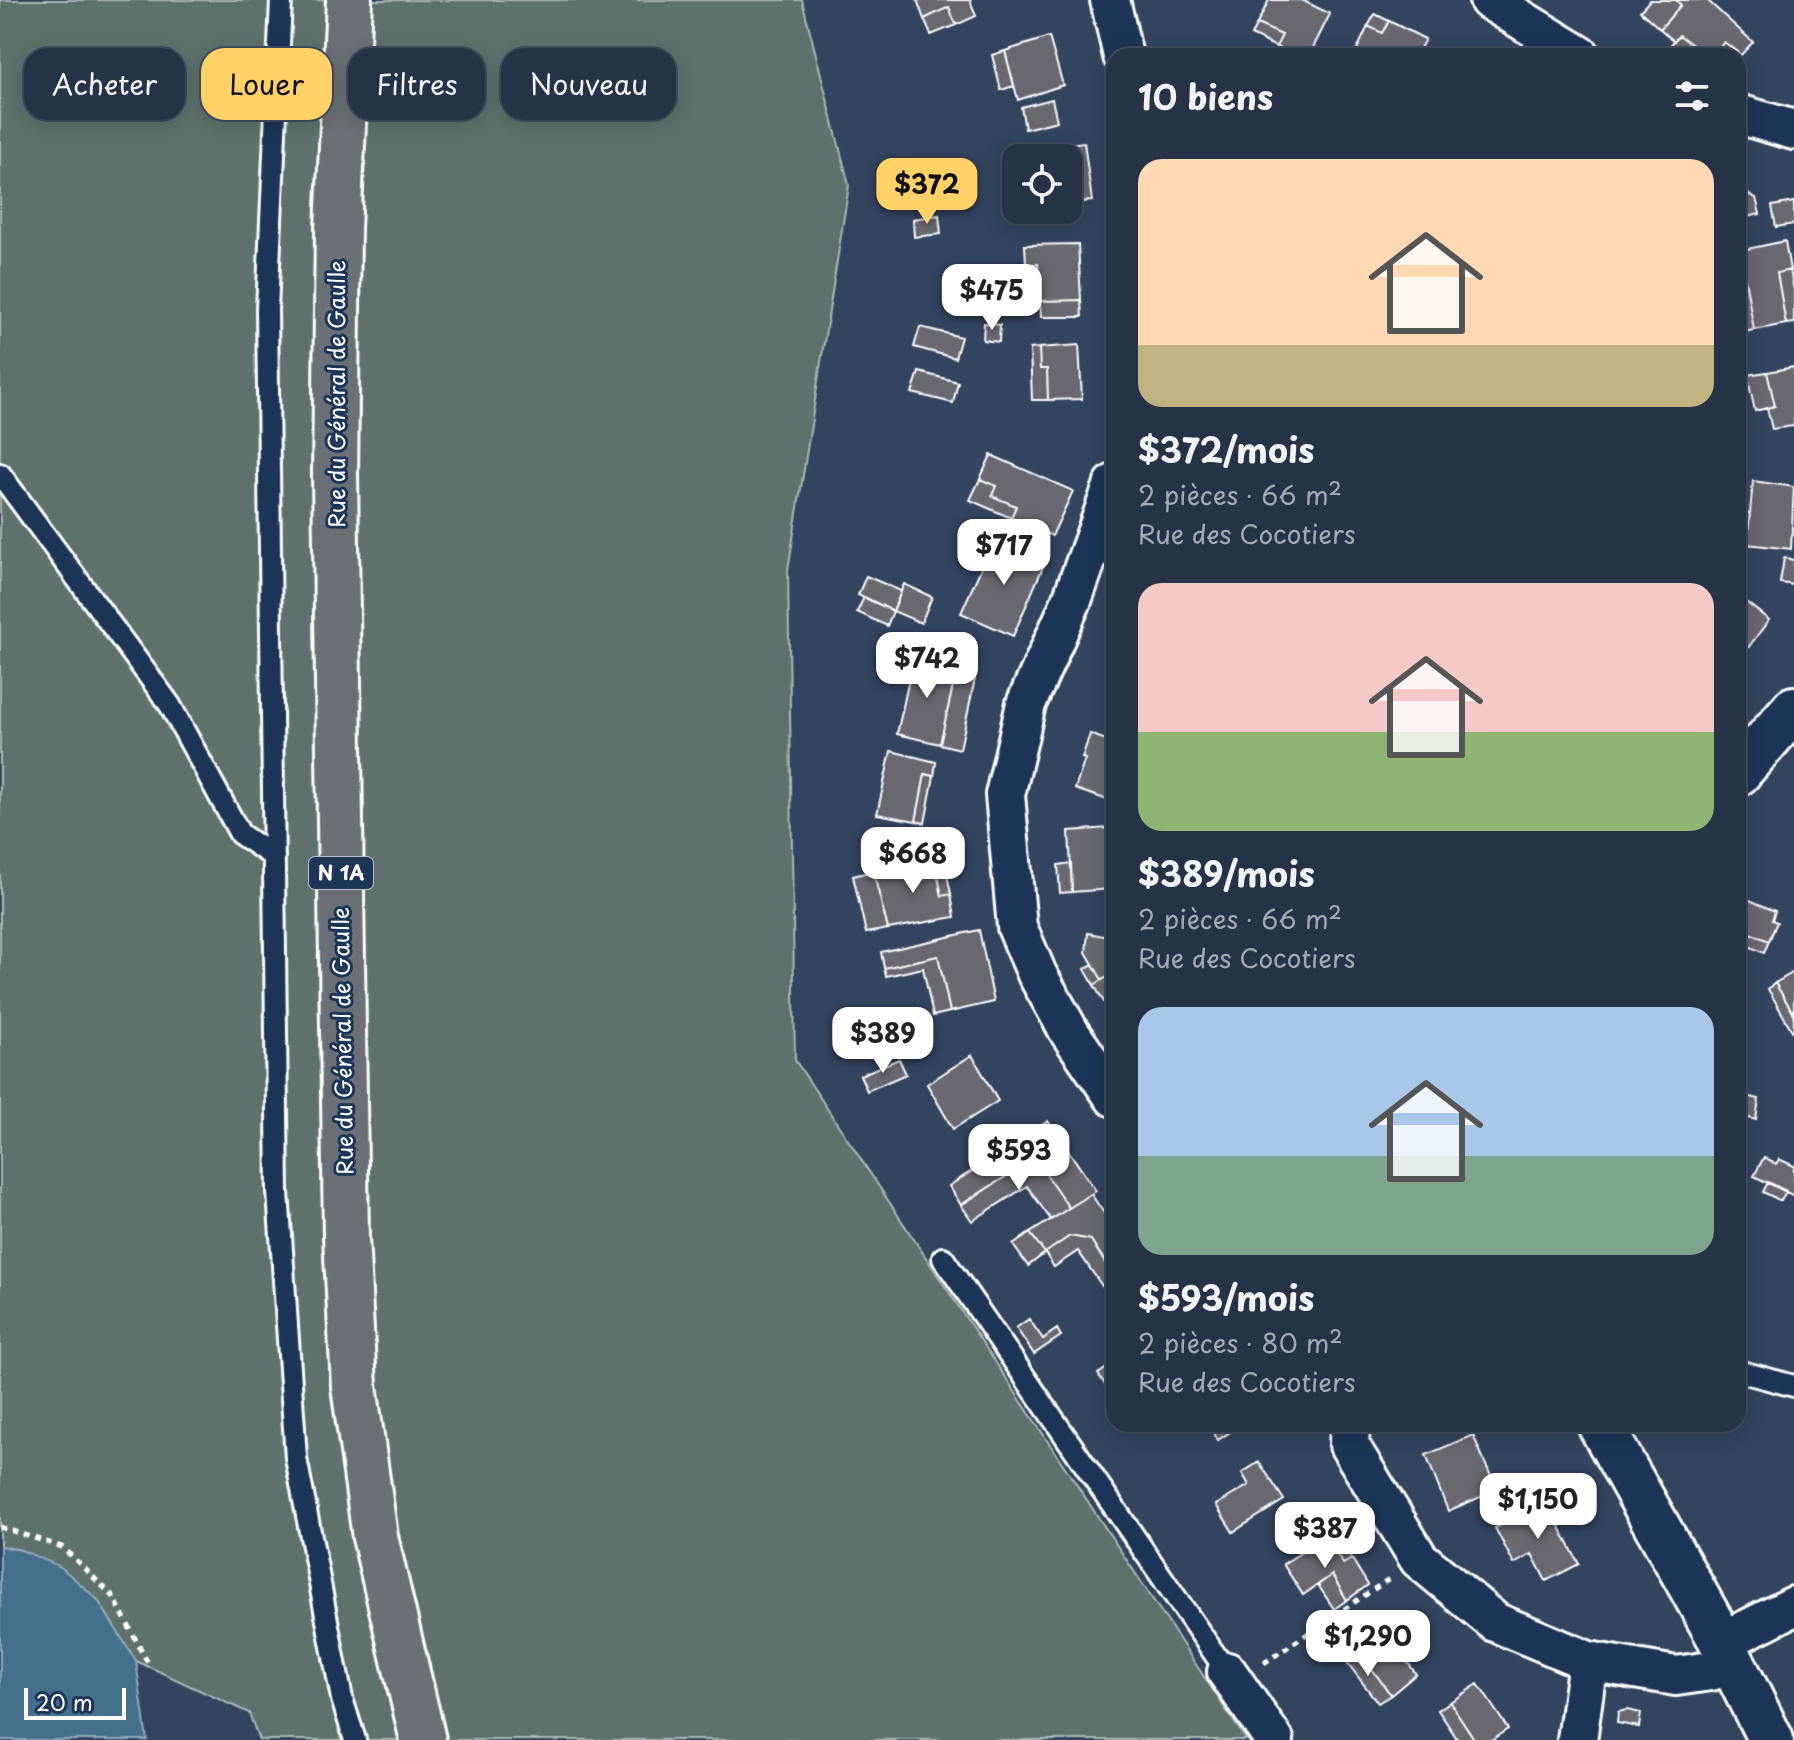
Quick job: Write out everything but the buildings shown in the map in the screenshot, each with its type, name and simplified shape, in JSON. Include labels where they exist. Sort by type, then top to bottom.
[{"type":"main road","name":"Rue du Général de Gaulle","points":[[349,0],[338,229],[335,475],[346,1237],[354,1386],[375,1537],[423,1740]]},
{"type":"main road","points":[[1746,764],[1794,709]]},
{"type":"main road","points":[[1603,1432],[1727,1652],[1771,1740]]},
{"type":"street","points":[[1110,0],[1121,48]]},
{"type":"street","points":[[1489,0],[1566,48]]},
{"type":"street","points":[[1545,0],[1573,48]]},
{"type":"street","points":[[1746,116],[1794,130]]},
{"type":"street","points":[[1106,506],[1072,600],[1026,704],[1005,795],[1017,927],[1043,986],[1106,1085]]},
{"type":"street","points":[[1346,1432],[1419,1559],[1495,1622],[1588,1661],[1676,1676],[1711,1671],[1727,1652],[1794,1606]]},
{"type":"street","points":[[1577,1740],[1588,1661]]},
{"type":"street","points":[[1231,1678],[1274,1740]]},
{"type":"lane","points":[[281,0],[267,310],[278,1192],[296,1458],[342,1699],[355,1740]]},
{"type":"lane","points":[[0,474],[170,705],[240,834],[274,857]]},
{"type":"lane","points":[[943,1258],[1231,1678]]},
{"type":"lane","points":[[1746,1373],[1794,1386]]},
{"type":"path","points":[[0,1527],[62,1547],[113,1596],[150,1667]]},
{"type":"path","points":[[1231,1678],[1419,1559]]},
{"type":"green space","points":[[0,0],[802,0],[849,185],[788,570],[795,1060],[1246,1740],[259,1740],[249,1713],[136,1661],[97,1599],[21,1550],[0,1546]]},
{"type":"water","points":[[0,1546],[21,1550],[61,1567],[97,1599],[136,1661],[147,1740],[0,1740]]}]
